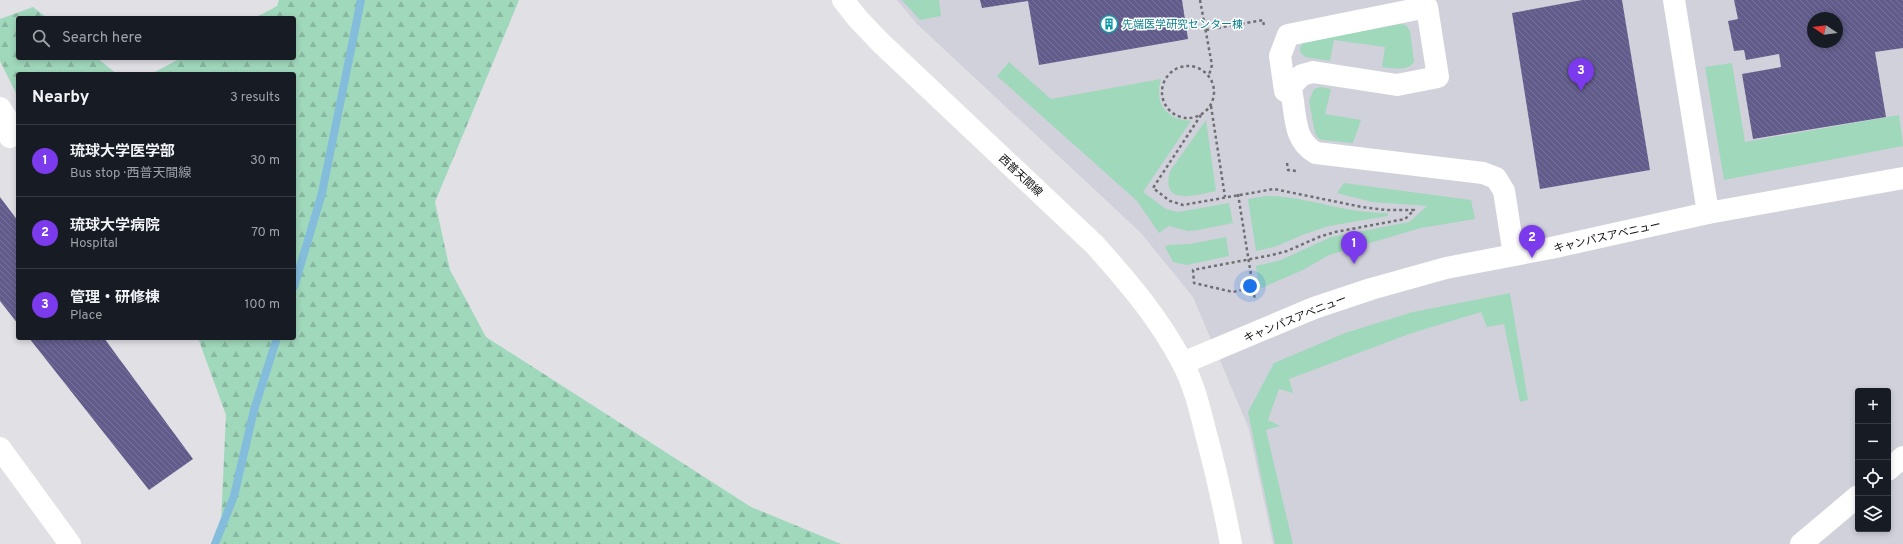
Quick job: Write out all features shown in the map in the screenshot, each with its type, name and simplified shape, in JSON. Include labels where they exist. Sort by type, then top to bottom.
[{"type":"street","name":"西普天間線","points":[[844,0],[858,19],[881,44],[1095,245],[1127,281],[1155,316],[1183,363],[1200,409],[1220,487],[1231,544]]},
{"type":"street","points":[[1674,0],[1708,213]]},
{"type":"street","points":[[1292,95],[1285,91],[1280,56],[1288,35],[1427,7],[1438,77],[1397,85],[1313,72],[1302,75],[1291,86],[1300,138],[1306,148],[1316,153],[1483,174],[1496,178],[1504,192],[1514,255]]},
{"type":"street","points":[[0,108],[6,116],[10,137]]},
{"type":"street","name":"キャンパスアベニュー","points":[[1183,363],[1314,308],[1371,289],[1446,268],[1514,255],[1708,213],[1903,178]]},
{"type":"street","points":[[1891,467],[1903,457]]},
{"type":"street","points":[[4,462],[70,544]]},
{"type":"street","points":[[1801,544],[1855,499]]},
{"type":"path","points":[[1200,0],[1212,65],[1209,75]]},
{"type":"path","points":[[1206,30],[1263,20]]},
{"type":"path","points":[[1202,115],[1193,118],[1183,118],[1175,115],[1168,109],[1163,101],[1162,87],[1172,72],[1180,67],[1194,66],[1202,69],[1209,75],[1213,83],[1214,97],[1211,106],[1202,115],[1152,188],[1170,201],[1182,205],[1238,194],[1274,189],[1362,207],[1414,210],[1405,219],[1335,232],[1319,236],[1287,251],[1249,260],[1193,270],[1194,283],[1233,292],[1253,288]]},
{"type":"path","points":[[1211,106],[1225,197]]},
{"type":"path","points":[[1238,194],[1255,300]]},
{"type":"shaded area","points":[[897,0],[1903,0],[1903,544],[1273,544],[1249,429],[1193,297],[1141,233],[917,24]]},
{"type":"green space","points":[[279,0],[519,0],[435,202],[450,270],[486,337],[751,507],[841,544],[220,544],[226,415],[199,340],[296,340],[296,72],[155,72],[177,60],[296,60],[296,16],[259,16],[277,6]]},
{"type":"green space","points":[[902,0],[939,0],[941,16],[920,20]]},
{"type":"green space","points":[[33,7],[44,16],[16,16],[16,60],[100,60],[114,72],[16,72],[16,93],[0,61],[0,19]]},
{"type":"green space","points":[[1400,24],[1406,25],[1410,31],[1414,62],[1408,67],[1382,67],[1385,47],[1334,40],[1330,61],[1305,57],[1300,52],[1300,47],[1304,42]]},
{"type":"green space","points":[[1009,62],[1051,99],[1161,79],[1159,96],[1164,109],[1175,117],[1182,120],[1191,121],[1143,192],[1166,209],[1178,212],[1229,203],[1233,223],[1188,231],[1169,226],[1159,233],[1137,201],[997,76]]},
{"type":"green space","points":[[1732,63],[1745,142],[1899,115],[1903,146],[1724,180],[1705,67]]},
{"type":"green space","points":[[1320,87],[1331,89],[1325,114],[1361,120],[1353,143],[1322,140],[1318,138],[1315,133],[1309,101],[1314,89]]},
{"type":"green space","points":[[1206,120],[1216,191],[1190,196],[1175,194],[1170,190],[1168,182],[1170,171]]},
{"type":"green space","points":[[1344,183],[1471,200],[1475,219],[1421,228],[1329,255],[1303,270],[1259,289],[1256,266],[1281,260],[1331,237],[1409,222],[1427,206],[1372,202],[1337,193]]},
{"type":"green space","points":[[1266,196],[1296,199],[1357,211],[1388,213],[1388,216],[1329,226],[1302,235],[1277,246],[1256,251],[1248,199]]},
{"type":"green space","points":[[1226,237],[1229,256],[1187,265],[1173,262],[1165,247],[1168,245],[1190,244]]},
{"type":"green space","points":[[1510,293],[1528,400],[1520,402],[1504,324],[1487,327],[1481,312],[1409,334],[1289,379],[1293,393],[1279,389],[1268,420],[1280,426],[1266,430],[1293,544],[1275,544],[1248,412],[1274,363],[1345,333],[1413,312]]},
{"type":"building","name":"先端医学研究センター棟","points":[[980,0],[1182,0],[1188,39],[1039,65],[1028,1],[982,8]]},
{"type":"building","points":[[1582,0],[1622,0],[1650,170],[1540,189],[1512,13]]},
{"type":"building","points":[[1734,0],[1903,0],[1903,48],[1875,52],[1886,117],[1753,139],[1742,74],[1781,67],[1779,54],[1746,60],[1744,50],[1734,51],[1728,21],[1738,19]]},
{"type":"building","points":[[0,197],[16,218],[16,321],[0,301]]},
{"type":"building","points":[[31,340],[105,340],[193,459],[149,490]]},
{"type":"waterway","points":[[296,280],[322,193],[361,0]]},
{"type":"waterway","points":[[215,544],[234,496],[254,410],[276,340]]},
{"type":"place","name":"先端医学研究センター棟","points":[[1109,24]]},
{"type":"place","name":"管理・研修棟","points":[[1581,91]]},
{"type":"place","name":"琉球大学病院","points":[[1532,258]]},
{"type":"place","name":"琉球大学医学部","points":[[1354,264]]}]
